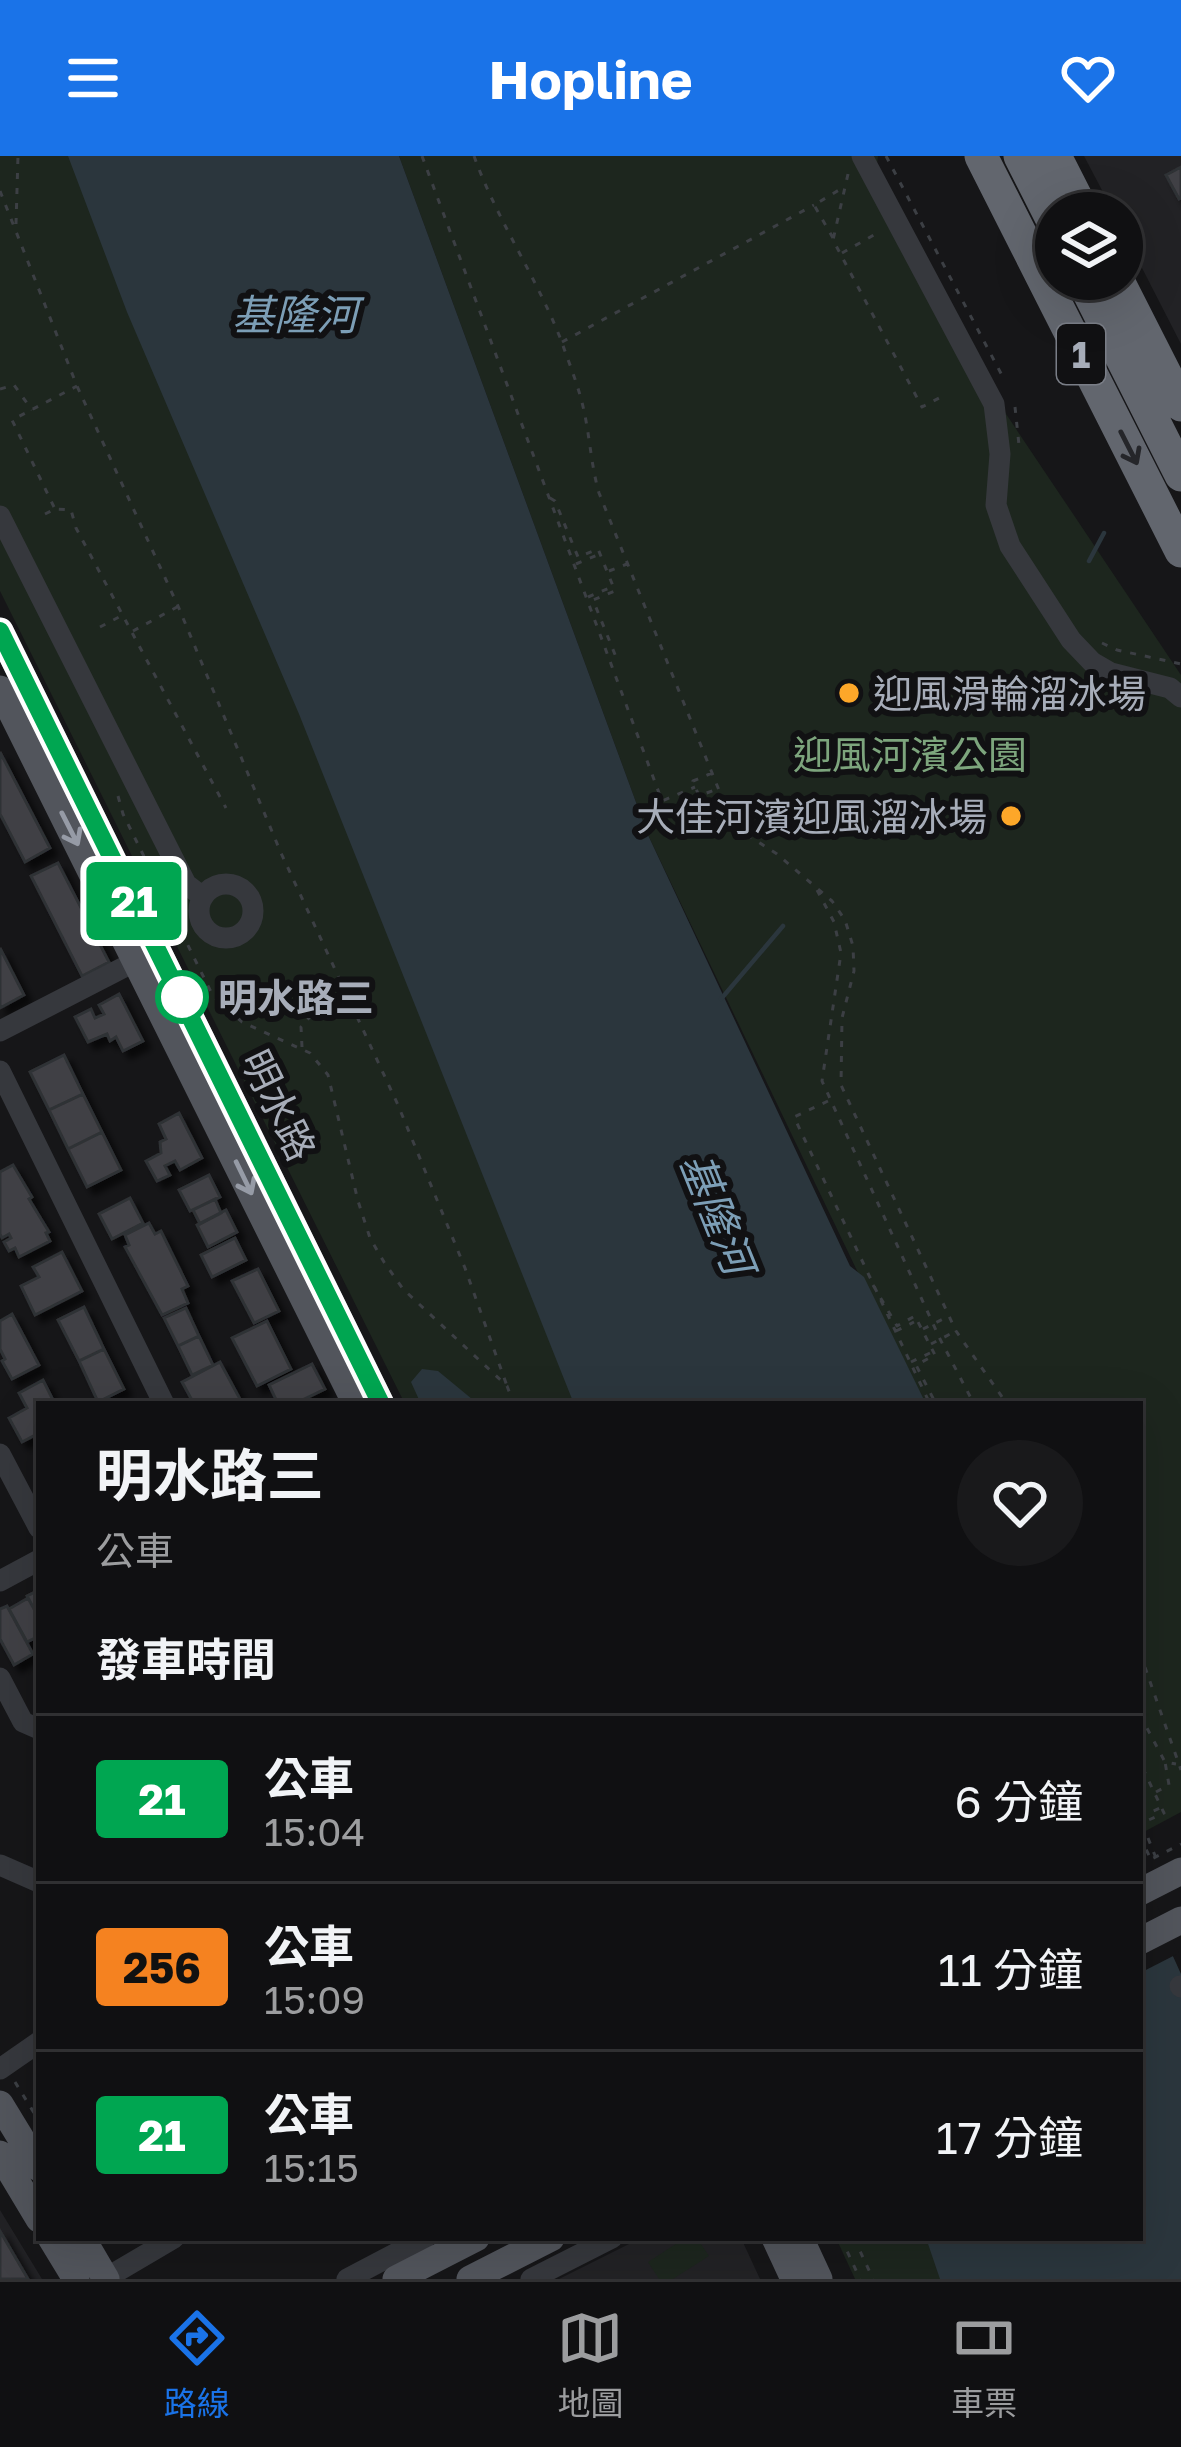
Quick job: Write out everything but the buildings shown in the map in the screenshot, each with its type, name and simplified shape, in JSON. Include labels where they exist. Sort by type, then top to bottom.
[{"type":"highway","name":"1","points":[[981,156],[1181,551]]},
{"type":"highway","points":[[1020,156],[1038,192]]},
{"type":"highway","points":[[1055,156],[1073,192]]},
{"type":"highway","name":"1","points":[[1093,300],[1181,475]]},
{"type":"highway","name":"1","points":[[1128,300],[1181,405]]},
{"type":"main road","points":[[0,632],[7,672]]},
{"type":"main road","name":"明水路","points":[[7,672],[9,718],[365,1399]]},
{"type":"main road","name":"明水路","points":[[7,672],[318,1271],[350,1318],[365,1399]]},
{"type":"main road","points":[[1143,1889],[1167,1868]]},
{"type":"main road","points":[[1143,1939],[1181,1920]]},
{"type":"main road","points":[[0,2104],[36,2163]]},
{"type":"main road","points":[[0,2154],[36,2213]]},
{"type":"main road","points":[[53,2241],[76,2279]]},
{"type":"main road","points":[[84,2241],[106,2279]]},
{"type":"main road","points":[[396,2279],[470,2241]]},
{"type":"main road","points":[[470,2279],[545,2241]]},
{"type":"main road","points":[[776,2241],[794,2279]]},
{"type":"main road","points":[[801,2241],[819,2279]]},
{"type":"street","points":[[857,159],[994,404],[1000,454],[996,505],[1010,546],[1071,640],[1092,662],[1112,673],[1170,688],[1181,697]]},
{"type":"street","points":[[0,516],[186,884],[202,897]]},
{"type":"street","points":[[0,1031],[136,961]]},
{"type":"street","points":[[0,1071],[163,1401]]},
{"type":"street","points":[[0,1454],[36,1522]]},
{"type":"street","points":[[0,1581],[36,1562]]},
{"type":"street","points":[[0,1678],[23,1722],[36,1728]]},
{"type":"street","points":[[0,1865],[36,1881]]},
{"type":"street","points":[[1,2068],[36,2044]]},
{"type":"street","points":[[106,2279],[169,2241]]},
{"type":"street","points":[[347,2279],[419,2241]]},
{"type":"street","points":[[531,2279],[606,2241]]},
{"type":"path","points":[[16,226],[18,156]]},
{"type":"path","points":[[422,156],[662,801],[695,787]]},
{"type":"path","points":[[474,156],[497,214],[531,272],[562,342],[584,413],[595,479],[718,788],[738,826],[832,901],[845,920],[854,971],[842,1018],[842,1085],[956,1331],[1005,1401]]},
{"type":"path","points":[[833,240],[844,188],[857,159]]},
{"type":"path","points":[[562,342],[844,188]]},
{"type":"path","points":[[0,191],[77,386],[178,606],[281,853],[465,1268],[513,1401]]},
{"type":"path","points":[[814,205],[922,407],[944,395]]},
{"type":"path","points":[[841,254],[885,225]]},
{"type":"path","points":[[0,389],[14,385],[32,410]]},
{"type":"path","points":[[55,509],[12,420],[77,386]]},
{"type":"path","points":[[549,496],[578,556],[598,548],[608,572],[615,591],[593,600],[616,657],[612,666]]},
{"type":"path","points":[[45,514],[71,510],[76,528],[226,808]]},
{"type":"path","points":[[574,565],[600,554]]},
{"type":"path","points":[[608,572],[628,564]]},
{"type":"path","points":[[586,597],[613,586]]},
{"type":"path","points":[[132,632],[178,606]]},
{"type":"path","points":[[100,627],[123,615]]},
{"type":"path","points":[[712,773],[693,782],[699,796],[718,788]]},
{"type":"path","points":[[118,794],[123,814],[213,996],[242,1022],[302,1049],[328,1076],[358,1202],[384,1262],[403,1288],[507,1386]]},
{"type":"path","points":[[816,889],[834,922],[841,953],[822,1081],[972,1401]]},
{"type":"path","points":[[302,1049],[301,1027],[341,980]]},
{"type":"path","points":[[826,1092],[842,1085]]},
{"type":"path","points":[[848,1099],[794,1117],[931,1401]]},
{"type":"path","points":[[872,1284],[897,1326],[915,1316],[935,1355],[916,1365],[932,1401]]},
{"type":"path","points":[[922,1330],[949,1316]]},
{"type":"path","points":[[895,1332],[917,1321]]},
{"type":"path","points":[[910,1363],[956,1331]]},
{"type":"path","points":[[1143,1662],[1180,1767]]},
{"type":"path","points":[[1143,1721],[1165,1762],[1169,1785],[1154,1792]]},
{"type":"path","points":[[1165,1762],[1180,1767]]},
{"type":"path","points":[[1143,1779],[1148,1778],[1164,1813],[1143,1822]]},
{"type":"path","points":[[1143,1816],[1161,1807]]},
{"type":"path","points":[[1143,1824],[1167,1868]]},
{"type":"path","points":[[1143,1863],[1181,1844]]},
{"type":"path","points":[[1,2068],[36,2117]]},
{"type":"path","points":[[842,2241],[860,2279]]},
{"type":"path","points":[[855,2241],[873,2279]]},
{"type":"shaded area","points":[[1084,156],[1181,156],[1181,344],[1143,270],[1143,192],[1103,192]]},
{"type":"shaded area","points":[[0,2210],[42,2279],[0,2279]]},
{"type":"shaded area","points":[[635,2241],[742,2241],[760,2279],[559,2279]]},
{"type":"green space","points":[[0,156],[73,156],[583,1401],[404,1401],[0,591]]},
{"type":"green space","name":"迎風河濱公園","points":[[399,156],[878,156],[877,164],[1002,408],[1181,675],[1181,1812],[1143,1832],[1143,1401],[920,1401],[648,835]]},
{"type":"green space","points":[[680,2241],[699,2241],[709,2256],[673,2279],[659,2279],[648,2262]]},
{"type":"green space","points":[[837,2241],[938,2241],[951,2279],[855,2279]]},
{"type":"water","name":"基隆河","points":[[68,156],[399,156],[648,835],[850,1266],[864,1277],[925,1401],[573,1401],[299,714],[127,312]]},
{"type":"water","points":[[422,1369],[438,1371],[474,1401],[420,1401],[411,1382]]},
{"type":"water","points":[[1143,1890],[1181,1974],[1181,2279],[940,2279],[927,2241],[1143,2241]]},
{"type":"pier","points":[[1143,1879],[1145,1880],[1179,1953],[1143,1971]]},
{"type":"waterway","points":[[1089,561],[1104,533]]},
{"type":"waterway","points":[[721,999],[783,926]]},
{"type":"bus line","name":"21","points":[[0,631],[380,1401]]},
{"type":"place","name":"迎風滑輪溜冰場","points":[[849,693]]},
{"type":"place","name":"大佳河濱迎風溜冰場","points":[[1011,816]]},
{"type":"place","name":"明水路三","points":[[182,997]]}]
